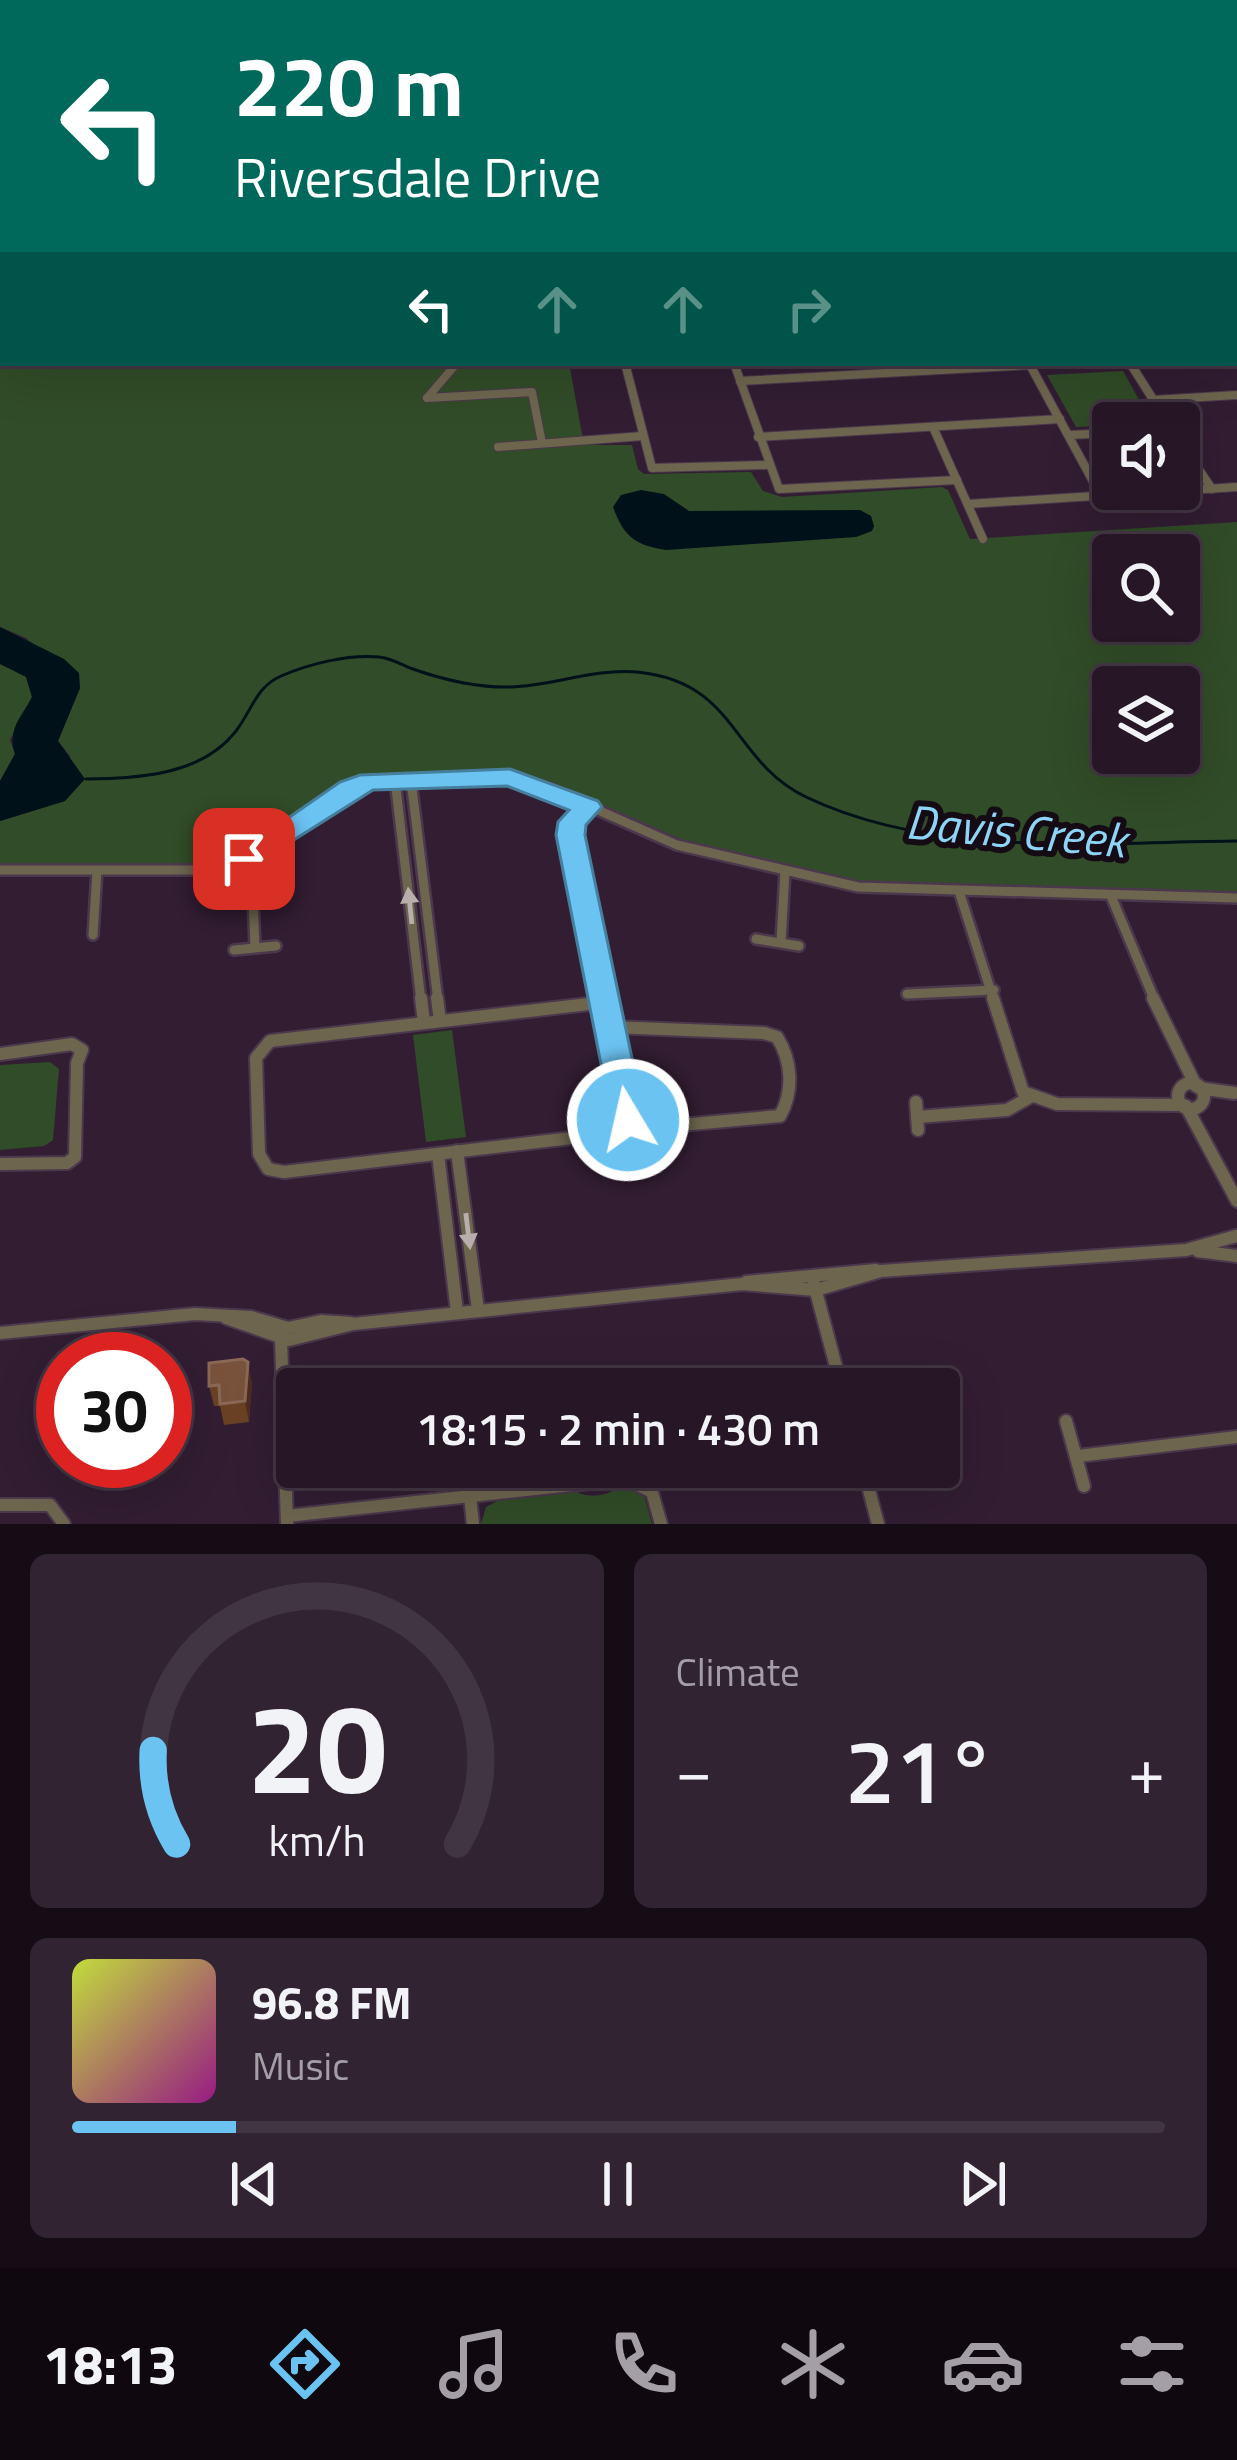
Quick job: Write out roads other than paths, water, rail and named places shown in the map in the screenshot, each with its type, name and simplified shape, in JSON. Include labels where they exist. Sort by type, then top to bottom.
[{"type":"street","points":[[454,366],[427,398],[532,392],[542,443]]},
{"type":"street","points":[[626,366],[650,466],[656,470],[767,465]]},
{"type":"street","points":[[735,366],[774,485],[787,490],[957,480]]},
{"type":"street","points":[[740,381],[996,366]]},
{"type":"street","points":[[1031,366],[1092,478]]},
{"type":"street","points":[[1132,366],[1153,400],[1237,395]]},
{"type":"street","points":[[758,437],[1060,419]]},
{"type":"street","points":[[933,427],[983,538]]},
{"type":"street","points":[[1069,435],[1092,434]]},
{"type":"street","points":[[498,447],[643,436]]},
{"type":"street","points":[[1200,471],[1212,489]]},
{"type":"street","points":[[1200,490],[1237,487]]},
{"type":"street","points":[[968,504],[1092,497]]},
{"type":"street","points":[[0,870],[190,872],[244,859],[309,820],[350,788],[395,780],[510,778],[676,844],[868,888],[1237,898]]},
{"type":"street","points":[[395,780],[424,1022]]},
{"type":"street","points":[[411,780],[440,1021]]},
{"type":"street","points":[[588,807],[570,829],[629,1110],[625,1125]]},
{"type":"street","points":[[404,852],[419,850]]},
{"type":"street","points":[[244,859],[252,874],[255,946]]},
{"type":"street","points":[[93,935],[97,871]]},
{"type":"street","points":[[781,942],[785,871]]},
{"type":"street","points":[[959,891],[1019,1081],[1030,1097],[1049,1104],[1145,1099],[1184,1105],[1236,1093]]},
{"type":"street","points":[[1111,896],[1178,1058],[1205,1103],[1207,1138]]},
{"type":"street","points":[[756,939],[799,946]]},
{"type":"street","points":[[234,950],[277,946]]},
{"type":"street","points":[[414,948],[431,946]]},
{"type":"street","points":[[907,994],[994,990]]},
{"type":"street","points":[[606,1001],[276,1039],[263,1046],[256,1063],[260,1154],[268,1169],[284,1172],[605,1134],[625,1125],[659,1127],[780,1116],[788,1103],[787,1053],[777,1037],[611,1027]]},
{"type":"street","points":[[0,1054],[72,1044],[82,1051],[77,1063],[75,1157],[67,1163],[0,1164]]},
{"type":"street","points":[[1178,1058],[1176,1097],[1207,1138],[1235,1198],[1237,1217]]},
{"type":"street","points":[[1145,1099],[1178,1088],[1236,1093]]},
{"type":"street","points":[[916,1102],[918,1124],[1007,1110],[1030,1097]]},
{"type":"street","points":[[458,1151],[478,1310]]},
{"type":"street","points":[[439,1154],[458,1312]]},
{"type":"street","points":[[0,1333],[194,1314],[282,1333],[742,1284],[814,1285],[881,1271],[1186,1250],[1237,1253],[1236,1236],[1186,1250]]},
{"type":"street","points":[[814,1285],[836,1368]]},
{"type":"street","points":[[282,1333],[287,1520],[632,1480],[652,1492],[662,1524]]},
{"type":"street","points":[[1066,1421],[1084,1486]]},
{"type":"street","points":[[1078,1456],[1237,1437]]},
{"type":"street","points":[[869,1488],[878,1524]]},
{"type":"street","points":[[470,1496],[473,1524]]},
{"type":"street","points":[[0,1504],[50,1505],[64,1524]]},
{"type":"waterway","name":"Davis Creek","points":[[86,779],[147,775],[187,766],[222,746],[273,681],[329,661],[379,657],[437,677],[486,686],[527,686],[621,671],[670,679],[715,706],[762,763],[806,797],[856,817],[908,830],[1018,843],[1237,841]]}]
